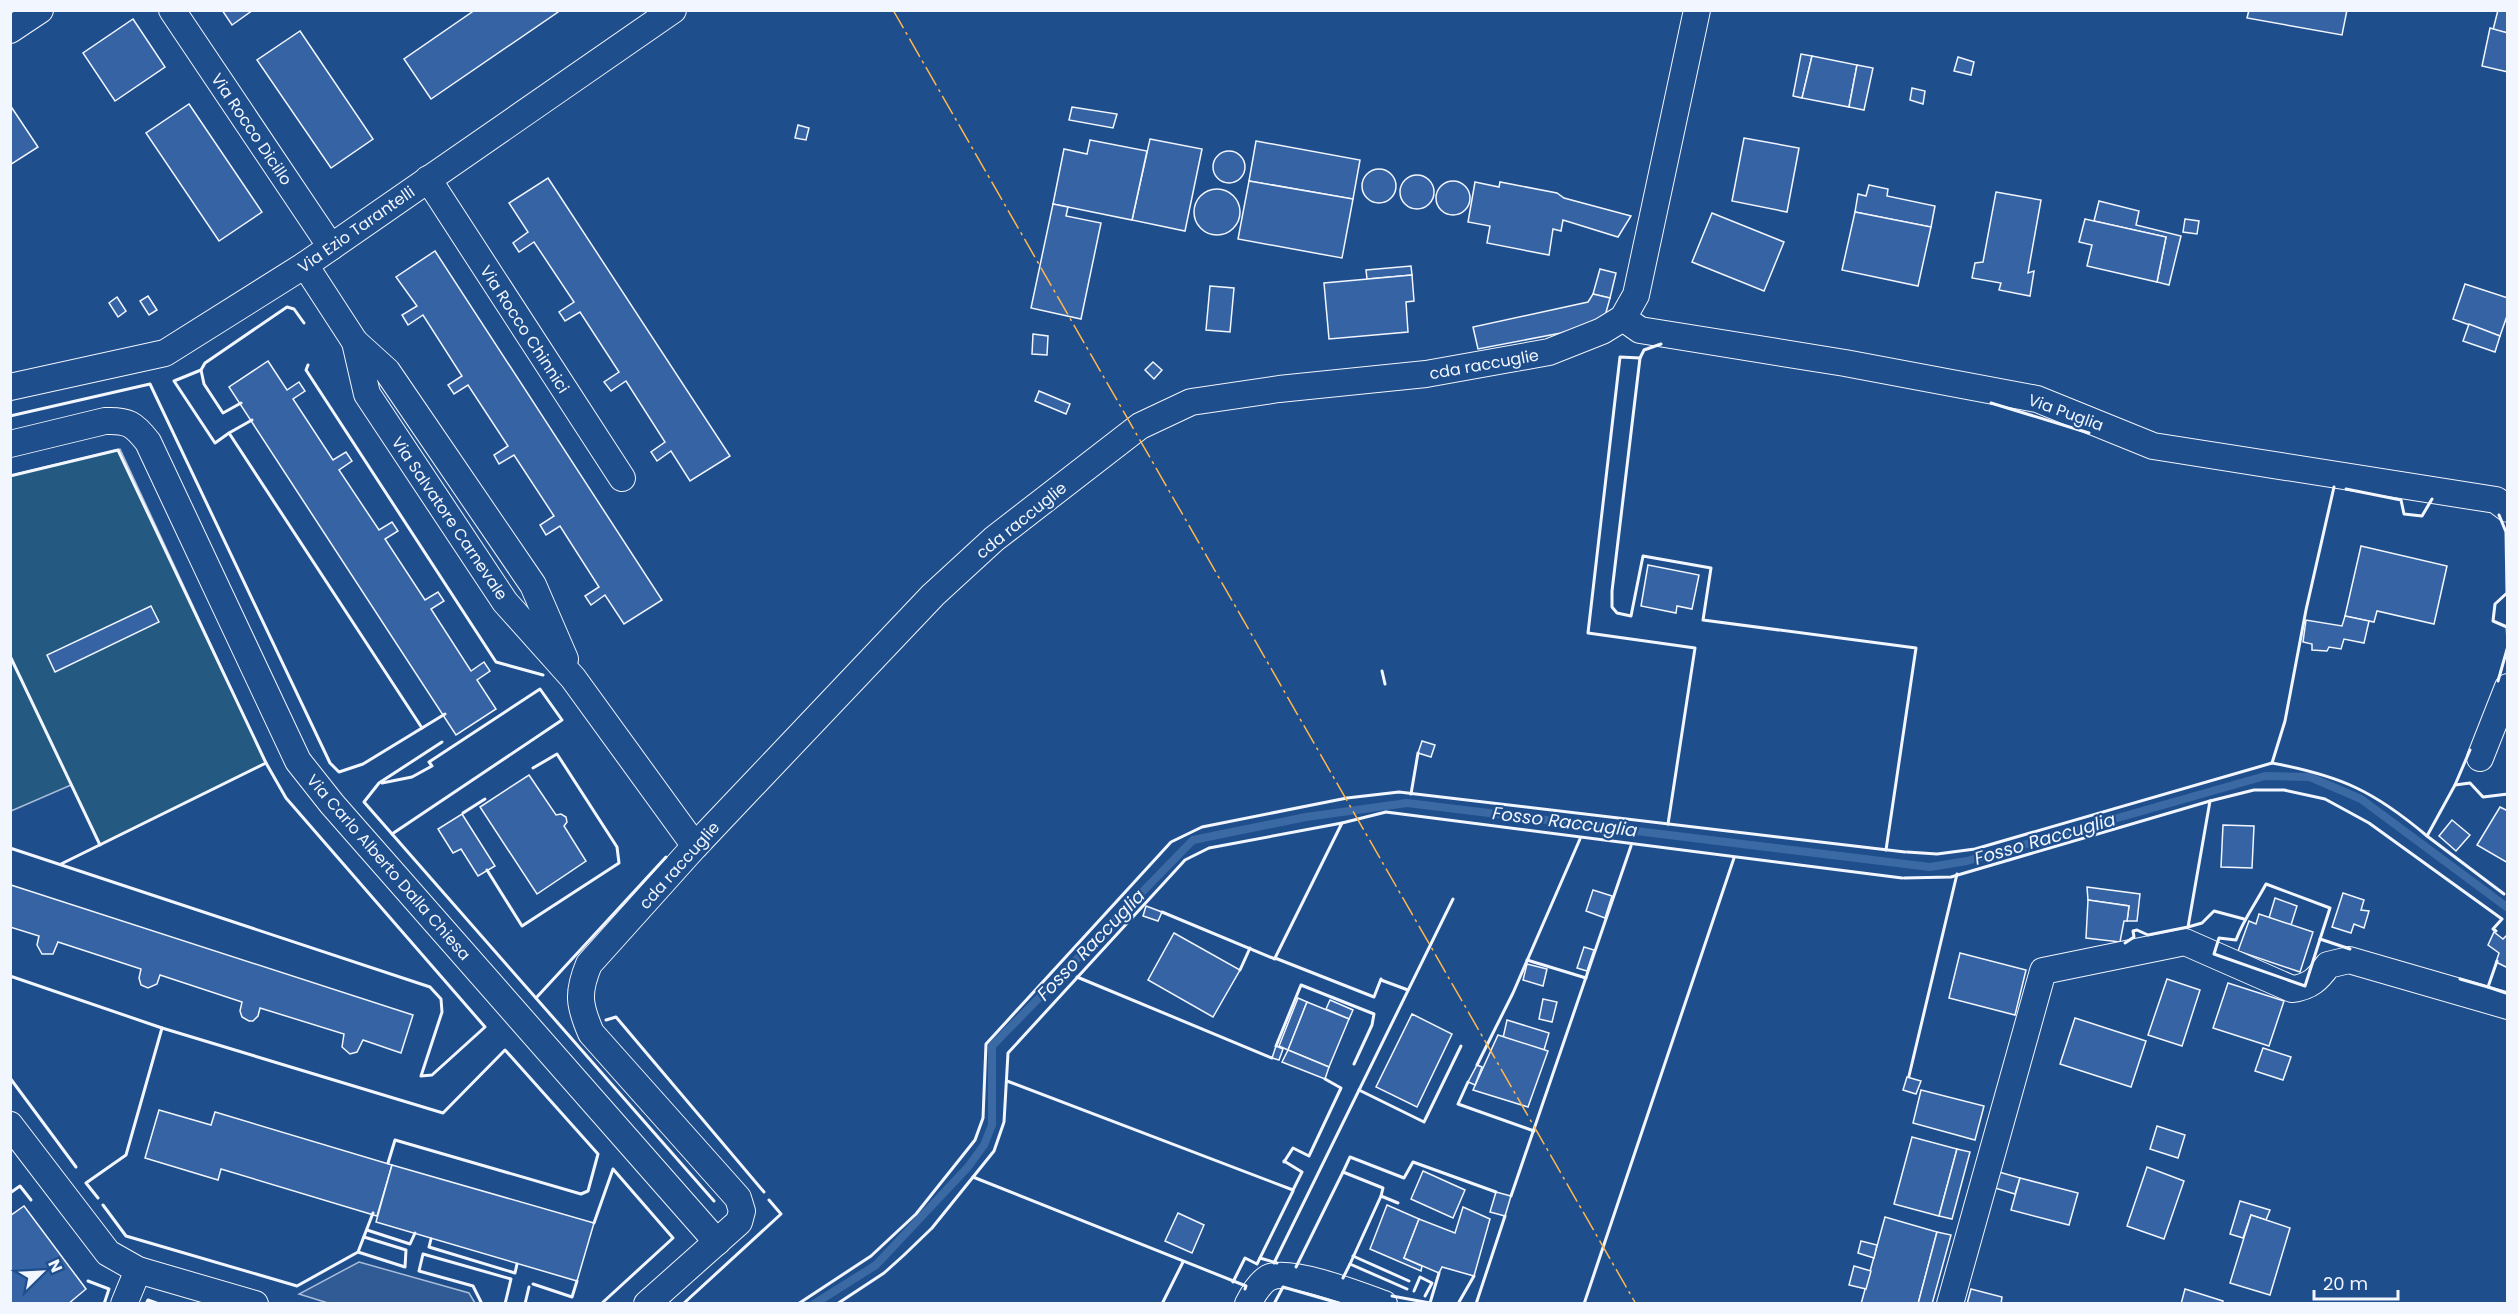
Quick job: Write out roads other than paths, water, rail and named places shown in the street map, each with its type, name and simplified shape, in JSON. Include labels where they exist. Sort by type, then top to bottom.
[{"type":"street","points":[[10,30],[40,10]]},
{"type":"street","name":"Via Rocco Dicillo","points":[[172,10],[331,247]]},
{"type":"street","name":"Via Ezio Tarantelli","points":[[10,387],[165,353],[304,266],[673,10]]},
{"type":"street","points":[[1623,318],[1639,285],[1696,10]]},
{"type":"street","name":"Via Rocco Chinnici","points":[[428,179],[622,478]]},
{"type":"street","name":"Via Salvatore Carnevale","points":[[304,266],[355,342],[387,371],[533,585],[573,678],[695,846]]},
{"type":"street","name":"Via Puglia","points":[[1623,318],[1640,330],[1845,363],[2037,399],[2153,446],[2496,500],[2508,509]]},
{"type":"street","name":"cda raccuglie","points":[[717,1242],[739,1222],[742,1211],[738,1198],[591,1033],[580,1007],[581,984],[589,964],[695,846],[933,595],[994,539],[1140,426],[1191,402],[1279,389],[1426,374],[1549,352],[1602,331],[1623,318]]},
{"type":"street","name":"Via Carlo Alberto Dalla Chiesa","points":[[10,444],[105,421],[120,420],[136,426],[148,442],[298,761],[339,813],[717,1242]]},
{"type":"street","points":[[2480,758],[2508,687]]},
{"type":"street","points":[[1950,1304],[2043,971],[2185,942],[2292,989],[2306,987],[2319,977],[2328,965],[2349,960],[2508,1006]]},
{"type":"street","points":[[10,1125],[108,1253],[138,1270],[255,1304]]},
{"type":"street","points":[[647,1304],[717,1242]]},
{"type":"street","points":[[124,1304],[138,1270]]},
{"type":"street","points":[[1248,1304],[1251,1296],[1268,1278],[1282,1275],[1313,1280],[1384,1304]]},
{"type":"waterway","name":"Fosso Raccuglia","points":[[814,1304],[876,1265],[968,1167],[984,1145],[992,1125],[992,1046],[1193,840],[1306,817],[1407,803],[1930,867],[1967,861],[2265,776],[2310,777],[2361,799],[2508,908]]}]
